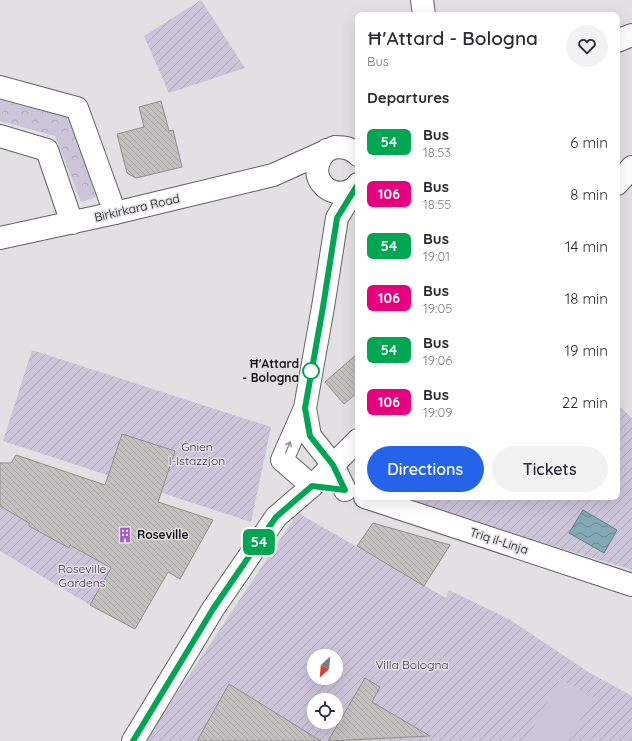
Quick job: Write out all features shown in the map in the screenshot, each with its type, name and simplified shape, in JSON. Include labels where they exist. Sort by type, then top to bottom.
[{"type":"street","points":[[422,0],[424,12]]},
{"type":"street","points":[[620,40],[632,35]]},
{"type":"street","points":[[0,87],[77,108],[115,213]]},
{"type":"street","points":[[0,136],[47,150],[72,223]]},
{"type":"street","name":"Birkirkara Road","points":[[0,238],[72,223],[274,175],[346,148]]},
{"type":"street","name":"Birkirkara Road","points":[[346,148],[322,156],[318,163],[317,171],[324,184],[336,193],[344,193],[355,187]]},
{"type":"street","points":[[620,180],[632,166]]},
{"type":"street","name":"Birkirkara Road","points":[[274,175],[324,184]]},
{"type":"street","points":[[324,184],[337,218]]},
{"type":"street","points":[[312,486],[282,460],[305,408],[337,218],[355,189]]},
{"type":"street","points":[[305,408],[310,436],[355,493]]},
{"type":"street","points":[[133,741],[213,609],[276,517],[312,486],[355,443]]},
{"type":"street","name":"Triq il-Linja","points":[[312,486],[355,494]]},
{"type":"street","name":"Triq il-Linja","points":[[374,500],[632,585]]},
{"type":"green space","points":[[201,0],[245,68],[169,93],[144,36]]},
{"type":"green space","points":[[0,100],[69,118],[96,197],[81,202],[55,136],[0,121]]},
{"type":"green space","name":"Ġnien l-Istazzjon","points":[[32,350],[271,427],[251,522],[3,441]]},
{"type":"green space","points":[[620,407],[632,418],[632,570],[403,500],[620,500]]},
{"type":"green space","name":"Roseville Gardens","points":[[0,506],[29,523],[29,526],[69,548],[70,545],[100,562],[110,570],[90,605],[0,551]]},
{"type":"green space","name":"Villa Bologna","points":[[298,513],[446,598],[449,590],[509,619],[590,673],[632,696],[632,741],[145,741]]},
{"type":"green space","points":[[560,679],[593,697],[568,741],[526,741]]},
{"type":"water","points":[[583,510],[617,530],[604,553],[569,533]]},
{"type":"building","points":[[161,101],[169,131],[173,130],[182,167],[136,178],[127,173],[117,134],[144,127],[139,107]]},
{"type":"building","points":[[355,356],[355,395],[344,404],[325,382]]},
{"type":"building","name":"Roseville","points":[[122,434],[175,451],[158,502],[213,520],[180,579],[168,572],[135,629],[90,605],[111,568],[70,545],[69,548],[29,526],[29,523],[0,506],[0,463],[11,463],[16,455],[105,485]]},
{"type":"building","points":[[373,523],[450,545],[424,586],[357,546]]},
{"type":"building","points":[[365,678],[380,687],[372,702],[430,736],[328,741],[335,729],[343,729],[343,715]]},
{"type":"building","points":[[229,684],[321,741],[197,741]]},
{"type":"bus line","name":"54","points":[[133,741],[213,609],[276,517],[312,486],[345,490],[333,465],[310,436],[305,408],[337,218],[355,188]]},
{"type":"place","name":"Ħ'Attard - Bologna","points":[[311,371]]},
{"type":"place","name":"Roseville","points":[[125,535]]}]
